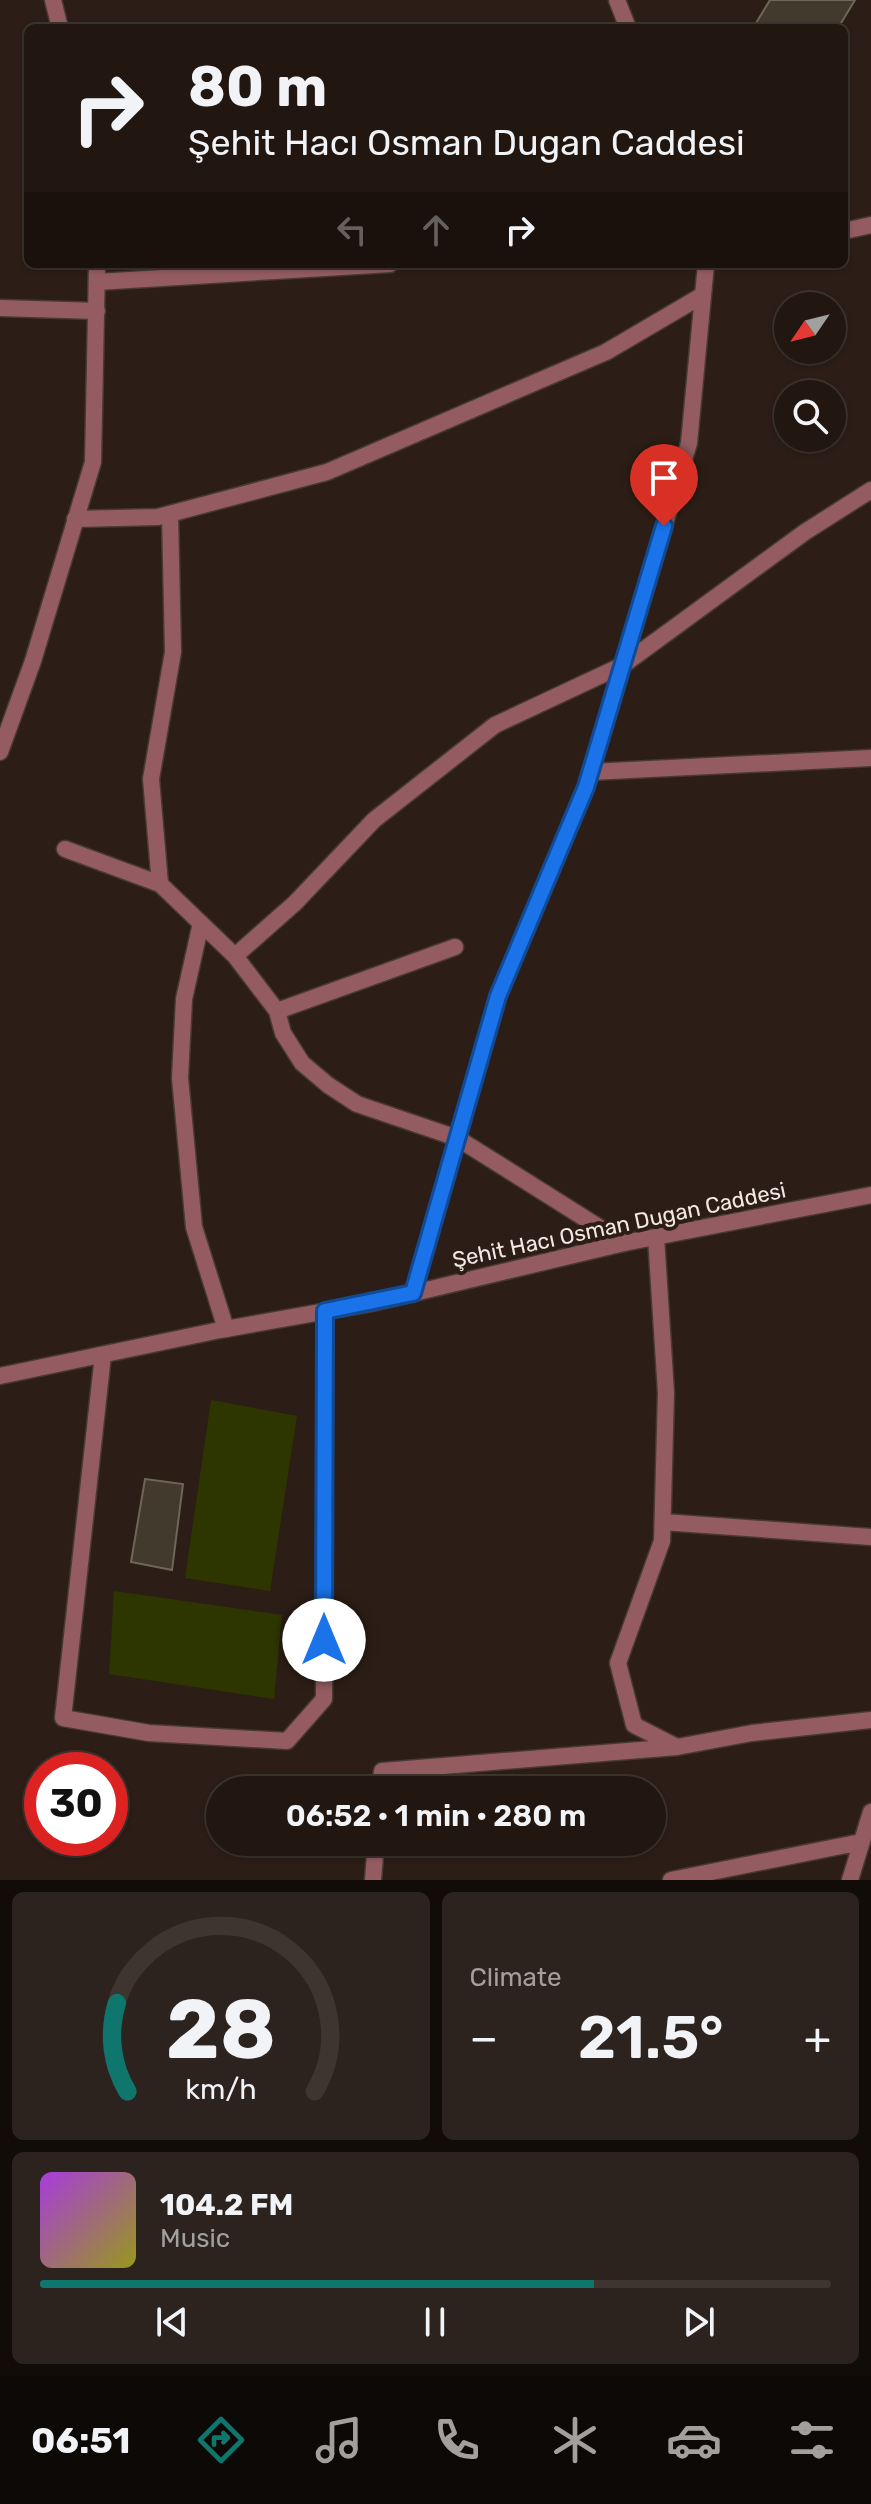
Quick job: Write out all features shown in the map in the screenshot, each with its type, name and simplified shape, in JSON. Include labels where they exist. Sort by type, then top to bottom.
[{"type":"street","points":[[53,0],[59,24]]},
{"type":"street","points":[[617,0],[626,24]]},
{"type":"street","points":[[848,230],[871,225]]},
{"type":"street","points":[[0,752],[33,661],[93,462],[97,268]]},
{"type":"street","points":[[97,282],[325,268]]},
{"type":"street","points":[[413,1293],[498,996],[591,772],[689,443],[706,268]]},
{"type":"street","points":[[75,519],[158,517],[327,472],[606,352],[703,295]]},
{"type":"street","points":[[0,308],[97,311]]},
{"type":"street","points":[[235,956],[295,903],[374,820],[495,725],[623,665],[805,532],[871,490]]},
{"type":"street","points":[[160,884],[151,779],[173,652],[170,514]]},
{"type":"street","points":[[591,772],[871,758]]},
{"type":"street","points":[[65,849],[160,884],[235,956],[277,1011],[283,1033],[302,1063],[328,1085],[357,1104],[457,1138],[624,1243]]},
{"type":"street","points":[[201,923],[184,999],[180,1078],[194,1227],[226,1329]]},
{"type":"street","points":[[277,1011],[455,947]]},
{"type":"street","name":"Şehit Hacı Osman Dugan Caddesi","points":[[0,1376],[413,1293],[624,1243],[871,1195]]},
{"type":"street","points":[[656,1237],[666,1393],[662,1541],[618,1663],[634,1725],[677,1747]]},
{"type":"street","points":[[103,1355],[63,1718],[149,1733],[287,1741],[324,1699],[325,1311]]},
{"type":"street","points":[[663,1522],[871,1537]]},
{"type":"street","points":[[381,1776],[382,1771],[677,1747],[752,1733],[871,1720]]},
{"type":"street","points":[[850,1880],[871,1812]]},
{"type":"street","points":[[671,1880],[861,1842]]},
{"type":"street","points":[[373,1880],[375,1856]]},
{"type":"green space","points":[[211,1400],[297,1416],[270,1591],[185,1578]]},
{"type":"green space","points":[[114,1591],[282,1615],[274,1699],[109,1674]]},
{"type":"building","points":[[770,0],[855,0],[840,24],[755,24]]},
{"type":"building","points":[[145,1479],[183,1484],[172,1570],[131,1562]]},
{"type":"route","points":[[324,1640],[325,1311],[413,1293],[498,996],[586,787],[664,526]]}]
